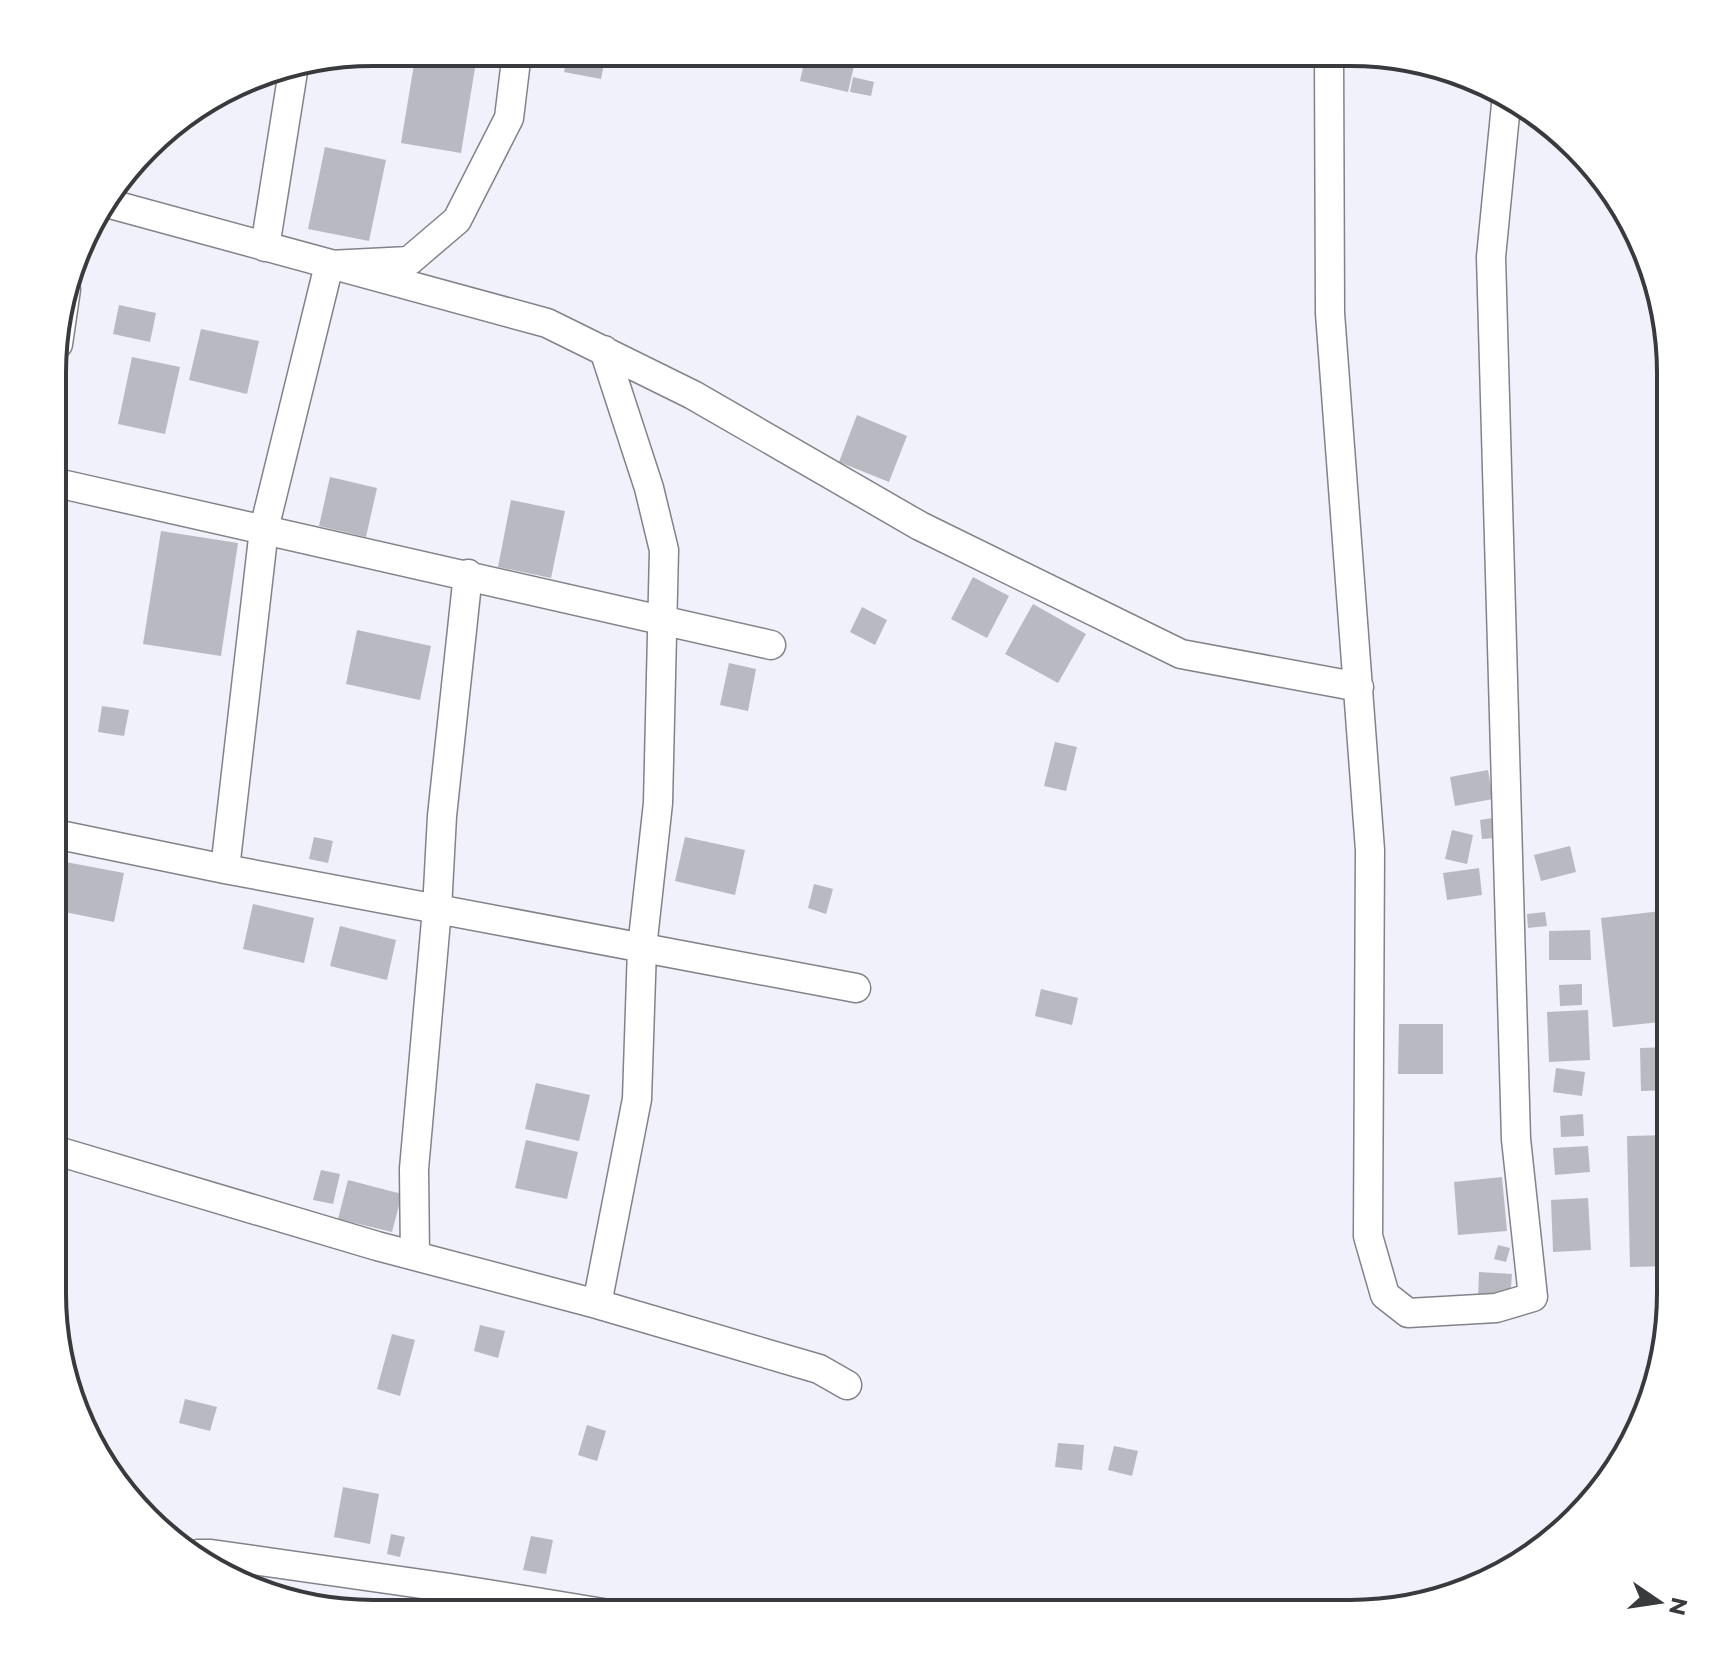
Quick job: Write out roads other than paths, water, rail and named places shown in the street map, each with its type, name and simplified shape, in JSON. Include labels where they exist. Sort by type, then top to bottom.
[{"type":"street","points":[[329,265],[409,261],[457,220],[509,118],[515,66]]},
{"type":"street","points":[[1329,66],[1330,313],[1370,850],[1368,1236],[1385,1295],[1408,1313],[1496,1308],[1533,1297],[1516,1139],[1491,257],[1506,108]]},
{"type":"street","points":[[265,247],[292,76]]},
{"type":"street","points":[[116,206],[547,323],[693,395],[920,526],[1181,654],[1359,687]]},
{"type":"street","points":[[225,869],[264,529],[329,265]]},
{"type":"street","points":[[597,1304],[637,1099],[642,948],[658,803],[664,550],[649,488],[604,350]]},
{"type":"street","points":[[66,485],[771,645]]},
{"type":"street","points":[[415,1256],[414,1169],[442,816],[468,574]]},
{"type":"street","points":[[66,836],[856,988]]},
{"type":"street","points":[[66,1154],[415,1256],[597,1304],[819,1369],[847,1385]]},
{"type":"street","points":[[215,1556],[523,1600]]}]
